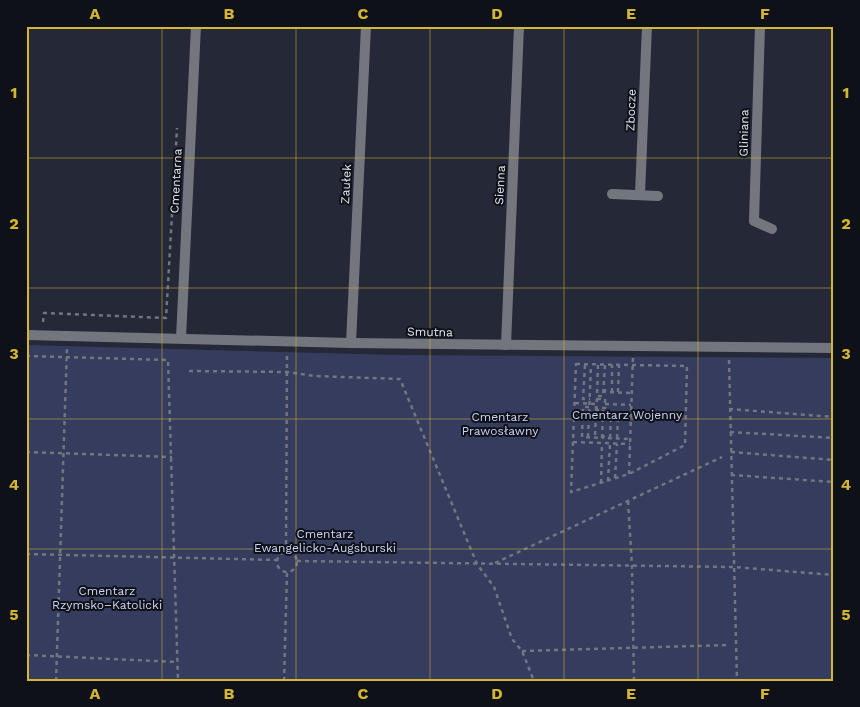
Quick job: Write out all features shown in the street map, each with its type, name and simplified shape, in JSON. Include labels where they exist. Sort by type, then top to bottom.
[{"type":"street","name":"Cmentarna","points":[[181,338],[196,26]]},
{"type":"street","name":"Zaułek","points":[[352,344],[366,26]]},
{"type":"street","name":"Sienna","points":[[506,345],[520,26]]},
{"type":"street","name":"Zbocze","points":[[640,194],[647,26]]},
{"type":"street","name":"Gliniana","points":[[760,26],[754,221],[772,229]]},
{"type":"street","points":[[612,194],[658,196]]},
{"type":"street","name":"Smutna","points":[[26,335],[352,344],[834,348]]},
{"type":"path","points":[[36,324],[43,324],[44,313],[166,318],[177,124]]},
{"type":"path","points":[[56,681],[67,343]]},
{"type":"path","points":[[286,552],[287,348]]},
{"type":"path","points":[[629,474],[633,353]]},
{"type":"path","points":[[729,354],[737,681]]},
{"type":"path","points":[[26,356],[168,360],[178,681]]},
{"type":"path","points":[[576,364],[632,365],[687,366],[685,445],[629,474],[571,492],[576,364]]},
{"type":"path","points":[[585,364],[583,399],[590,399]]},
{"type":"path","points":[[588,437],[591,365]]},
{"type":"path","points":[[598,365],[597,396],[604,396],[605,365]]},
{"type":"path","points":[[605,365],[605,392],[631,393]]},
{"type":"path","points":[[612,365],[612,392]]},
{"type":"path","points":[[618,392],[619,365]]},
{"type":"path","points":[[189,371],[287,372],[314,376],[400,379],[477,564],[494,587],[512,639],[522,651],[534,681]]},
{"type":"path","points":[[575,402],[589,405]]},
{"type":"path","points":[[582,437],[583,407],[596,404],[596,408],[604,408],[605,404],[631,405]]},
{"type":"path","points":[[730,409],[834,417]]},
{"type":"path","points":[[573,437],[588,437],[595,438],[602,438],[603,410],[596,410],[595,438]]},
{"type":"path","points":[[630,439],[604,438],[604,415],[631,416]]},
{"type":"path","points":[[610,415],[610,438]]},
{"type":"path","points":[[617,438],[618,415]]},
{"type":"path","points":[[730,432],[834,438]]},
{"type":"path","points":[[573,442],[630,444]]},
{"type":"path","points":[[601,483],[602,443]]},
{"type":"path","points":[[608,480],[610,444]]},
{"type":"path","points":[[615,478],[617,444]]},
{"type":"path","points":[[26,452],[172,457]]},
{"type":"path","points":[[731,452],[834,460]]},
{"type":"path","points":[[494,564],[722,456]]},
{"type":"path","points":[[732,475],[834,482]]},
{"type":"path","points":[[628,501],[632,566],[634,681]]},
{"type":"path","points":[[286,552],[295,555],[298,561],[296,567],[287,572],[278,567],[277,560],[280,554],[286,552]]},
{"type":"path","points":[[26,554],[277,560]]},
{"type":"path","points":[[298,561],[734,567],[834,575]]},
{"type":"path","points":[[284,681],[287,572]]},
{"type":"path","points":[[522,651],[728,645]]},
{"type":"path","points":[[26,655],[177,662]]},
{"type":"green space","points":[[26,345],[397,355],[834,358],[834,681],[26,681]]},
{"type":"park label","name":"Cmentarz Wojenny","points":[[627,415]]},
{"type":"park label","name":"Cmentarz Prawosławny","points":[[500,424]]},
{"type":"park label","name":"Cmentarz Ewangelicko-Augsburski","points":[[325,541]]},
{"type":"park label","name":"Cmentarz Rzymsko–Katolicki","points":[[107,598]]}]
